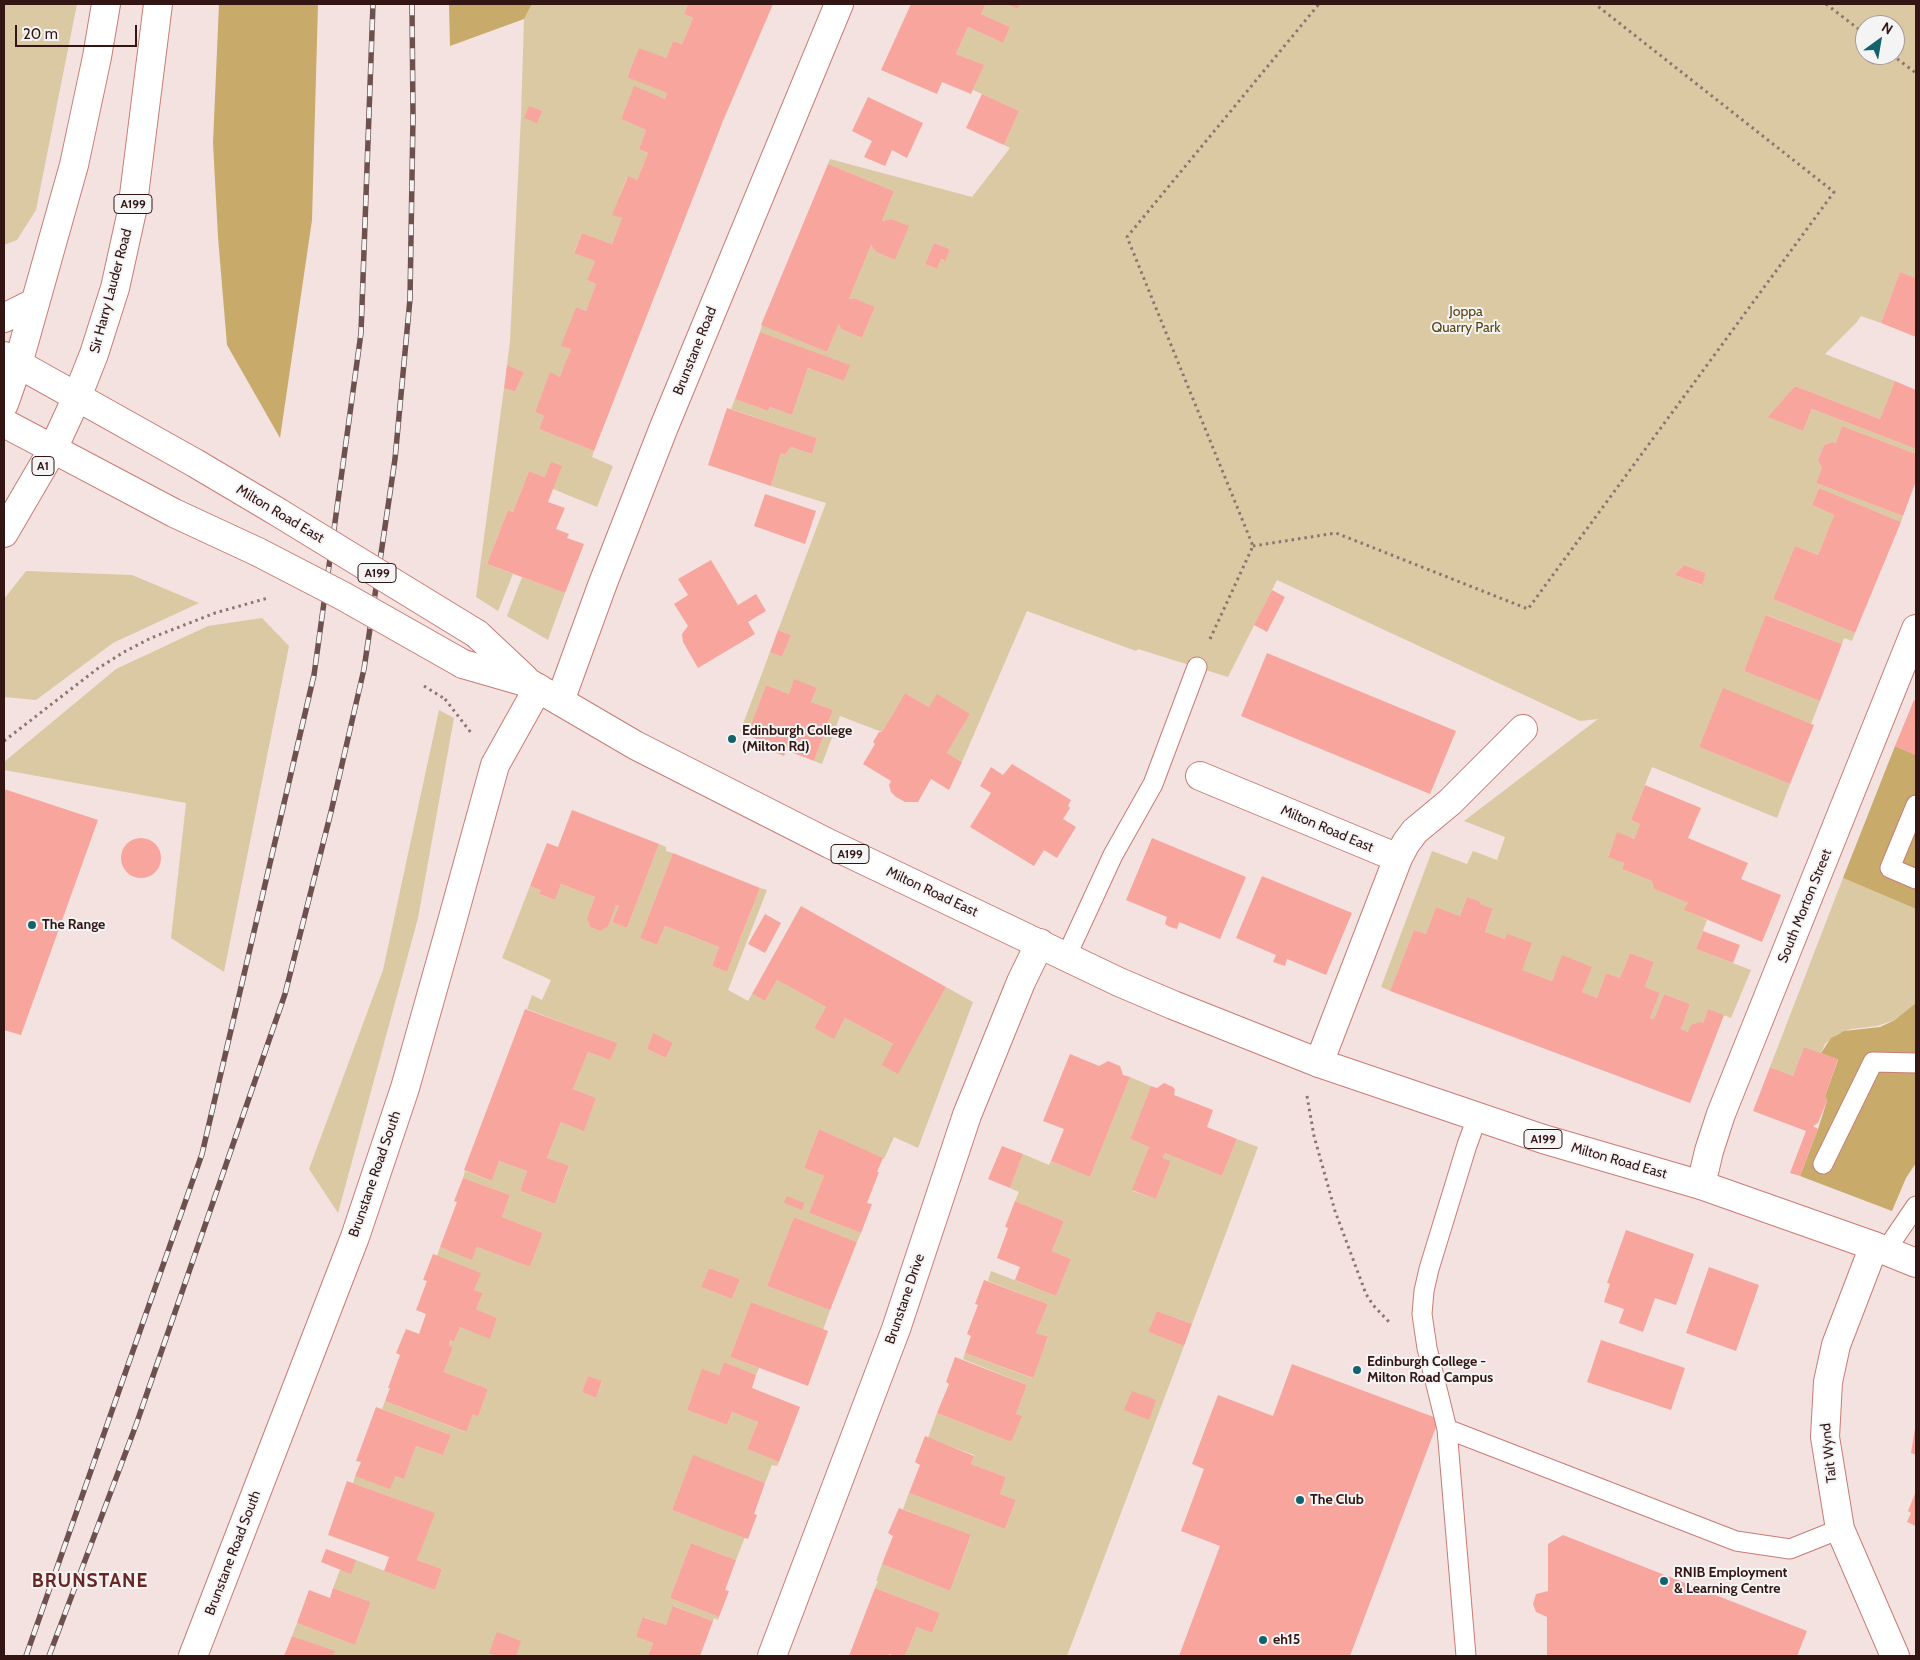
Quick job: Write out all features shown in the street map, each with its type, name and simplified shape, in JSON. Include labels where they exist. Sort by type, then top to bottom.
[{"type":"street","points":[[4,404],[11,360],[34,303],[74,164],[97,57],[106,4]]},
{"type":"street","name":"Sir Harry Lauder Road","points":[[77,397],[94,354],[115,288],[132,211],[158,4]]},
{"type":"street","name":"Brunstane Road","points":[[543,690],[603,583],[664,427],[839,4]]},
{"type":"street","points":[[4,318],[34,303]]},
{"type":"street","name":"Milton Road East","points":[[11,360],[276,511],[477,634],[543,690],[635,745],[830,844],[1066,957],[1164,1001],[1320,1063],[1477,1118],[1701,1185],[1880,1248],[1916,1263]]},
{"type":"street","name":"A1","points":[[4,533],[53,449],[77,397]]},
{"type":"street","name":"A1","points":[[4,423],[53,449]]},
{"type":"street","name":"Milton Road East","points":[[53,449],[174,513],[258,552],[343,596],[463,664],[543,690]]},
{"type":"street","name":"South Morton Street","points":[[1701,1185],[1709,1151],[1721,1114],[1916,629]]},
{"type":"street","name":"Brunstane Road South","points":[[193,1656],[355,1237],[405,1088],[494,765],[543,690]]},
{"type":"street","points":[[1320,1063],[1398,858],[1415,831],[1450,802],[1523,729]]},
{"type":"street","name":"Milton Road East","points":[[1200,776],[1398,858]]},
{"type":"street","name":"Brunstane Drive","points":[[772,1656],[896,1330],[967,1115],[1021,982],[1040,943]]},
{"type":"street","name":"Tait Wynd","points":[[1880,1248],[1836,1345],[1828,1382],[1824,1437],[1840,1529],[1895,1656]]},
{"type":"lane","points":[[1066,957],[1113,855],[1153,784],[1197,667]]},
{"type":"lane","points":[[1916,805],[1890,868],[1916,879]]},
{"type":"lane","points":[[1823,1164],[1872,1062],[1916,1063]]},
{"type":"lane","points":[[1466,1656],[1447,1429],[1427,1348],[1422,1314],[1424,1291],[1467,1145],[1477,1118]]},
{"type":"lane","points":[[1880,1248],[1916,1206]]},
{"type":"lane","points":[[1447,1429],[1736,1541],[1790,1549],[1840,1529]]},
{"type":"path","points":[[1197,667],[1253,546],[1127,237],[1319,4]]},
{"type":"path","points":[[1253,546],[1336,534],[1528,608],[1834,192],[1594,4]]},
{"type":"path","points":[[1826,4],[1855,26]]},
{"type":"path","points":[[1905,65],[1916,74]]},
{"type":"path","points":[[4,741],[97,669],[124,652],[151,638],[215,613],[276,595]]},
{"type":"path","points":[[1320,1063],[1306,1098],[1321,1164],[1335,1211],[1366,1294],[1373,1305],[1398,1331],[1427,1348]]},
{"type":"green space","points":[[4,4],[77,4],[36,210],[17,240],[4,245]]},
{"type":"green space","points":[[532,4],[688,4],[684,14],[693,18],[682,44],[673,41],[666,58],[639,49],[627,76],[667,93],[665,99],[634,87],[621,119],[646,130],[639,149],[648,153],[637,180],[627,177],[613,214],[622,218],[612,244],[582,233],[574,252],[595,261],[587,280],[596,284],[586,311],[576,307],[562,346],[571,349],[560,377],[550,373],[535,412],[544,416],[539,429],[594,451],[592,457],[613,466],[597,507],[553,489],[545,477],[529,471],[513,512],[508,510],[487,564],[513,574],[498,611],[476,597],[504,388],[515,392],[524,372],[507,365],[510,341],[524,19]]},
{"type":"green space","name":"Joppa Quarry Park","points":[[986,4],[1005,4],[1018,9],[1020,4],[1916,4],[1916,278],[1900,272],[1881,323],[1861,316],[1825,354],[1895,381],[1880,419],[1795,386],[1769,417],[1803,431],[1812,409],[1916,449],[1916,454],[1842,426],[1836,443],[1832,442],[1824,445],[1818,460],[1822,468],[1816,483],[1903,516],[1901,522],[1819,488],[1812,505],[1834,515],[1818,555],[1795,546],[1773,599],[1855,633],[1852,641],[1844,638],[1842,644],[1767,615],[1744,671],[1820,701],[1811,724],[1723,689],[1699,747],[1790,784],[1777,818],[1652,767],[1631,820],[1640,824],[1634,839],[1617,833],[1608,856],[1624,863],[1622,869],[1652,881],[1654,889],[1688,903],[1685,910],[1707,920],[1696,949],[1751,970],[1731,1018],[1708,1009],[1703,1023],[1688,1032],[1681,1029],[1690,1004],[1664,994],[1654,1019],[1650,1018],[1660,993],[1645,987],[1654,962],[1630,953],[1620,978],[1606,973],[1597,998],[1582,992],[1591,967],[1562,956],[1552,981],[1522,970],[1505,939],[1485,932],[1493,910],[1480,904],[1481,902],[1467,897],[1460,916],[1436,907],[1426,934],[1414,930],[1390,991],[1381,987],[1432,851],[1467,864],[1473,851],[1497,860],[1505,837],[1464,821],[1598,719],[1580,721],[1277,580],[1228,677],[1138,649],[1136,651],[1027,611],[962,762],[947,753],[970,714],[929,707],[905,693],[882,732],[840,716],[822,764],[814,761],[833,710],[811,702],[817,688],[794,680],[789,694],[766,685],[747,735],[740,732],[770,652],[782,657],[791,635],[778,630],[826,503],[771,486],[781,453],[785,455],[791,447],[812,454],[817,438],[731,409],[735,399],[768,411],[770,407],[792,415],[808,368],[844,381],[849,365],[760,332],[762,325],[827,352],[839,324],[841,329],[862,338],[875,307],[854,298],[849,299],[871,245],[876,252],[895,260],[908,226],[891,219],[882,221],[894,191],[828,164],[830,159],[972,197],[1010,148],[1004,145],[1019,111],[973,90],[983,65],[956,54],[968,27],[1003,43],[1010,27],[981,14]],"holes":[[[934,243],[950,249],[944,261],[941,259],[937,269],[925,264]],[[1684,565],[1706,573],[1701,585],[1674,575]]]},
{"type":"green space","points":[[26,571],[132,575],[199,603],[113,643],[36,700],[4,697],[4,599]]},
{"type":"green space","points":[[522,577],[565,593],[548,640],[507,616]]},
{"type":"green space","points":[[262,618],[289,646],[224,972],[171,938],[186,803],[4,770],[4,762],[116,669],[208,626]]},
{"type":"green space","points":[[439,710],[454,718],[418,918],[338,1213],[309,1169],[383,970]]},
{"type":"green space","points":[[659,844],[666,847],[666,851],[673,853],[640,938],[657,945],[665,926],[719,947],[712,966],[727,972],[760,888],[767,890],[728,990],[748,1001],[752,994],[765,1001],[777,980],[826,1007],[814,1028],[834,1038],[845,1018],[909,1053],[946,987],[973,1002],[918,1148],[894,1137],[884,1159],[819,1129],[804,1168],[824,1176],[809,1213],[861,1233],[857,1242],[794,1217],[767,1286],[830,1310],[823,1330],[751,1302],[730,1357],[759,1368],[756,1375],[724,1362],[719,1375],[702,1370],[687,1410],[727,1425],[732,1412],[758,1422],[747,1449],[779,1462],[777,1466],[772,1465],[765,1483],[693,1456],[672,1510],[745,1537],[736,1560],[691,1543],[670,1598],[719,1617],[718,1620],[714,1618],[713,1621],[674,1606],[666,1625],[644,1617],[636,1637],[653,1643],[648,1656],[333,1656],[334,1651],[292,1636],[297,1623],[355,1645],[371,1602],[333,1588],[340,1570],[356,1560],[435,1590],[442,1569],[417,1560],[434,1513],[353,1483],[355,1476],[395,1476],[404,1479],[416,1446],[443,1455],[451,1435],[382,1409],[385,1401],[465,1432],[473,1414],[478,1417],[488,1389],[444,1372],[453,1347],[449,1345],[450,1340],[454,1342],[460,1327],[490,1338],[497,1318],[476,1309],[483,1293],[474,1290],[480,1273],[437,1256],[440,1247],[472,1259],[477,1247],[530,1267],[543,1233],[502,1217],[510,1195],[463,1178],[465,1171],[492,1181],[499,1161],[527,1171],[520,1191],[555,1204],[569,1167],[547,1158],[561,1122],[584,1130],[596,1098],[573,1089],[588,1052],[610,1060],[616,1043],[527,1009],[532,995],[542,1000],[551,980],[502,958],[530,886],[541,890],[539,894],[555,900],[561,884],[595,897],[587,918],[590,927],[600,931],[616,905],[619,906],[612,922],[627,928]],"holes":[[[653,1034],[673,1043],[666,1058],[647,1049]],[[709,1268],[740,1279],[732,1299],[701,1287]],[[588,1376],[602,1382],[596,1398],[582,1392]]]},
{"type":"green space","points":[[1843,878],[1916,909],[1916,1007],[1895,1020],[1877,1026],[1851,1029],[1837,1034],[1825,1044],[1821,1053],[1804,1047],[1793,1076],[1770,1067]]},
{"type":"green space","points":[[1130,1077],[1151,1086],[1130,1139],[1149,1147],[1133,1191],[1156,1199],[1171,1161],[1163,1158],[1165,1153],[1222,1176],[1237,1139],[1258,1147],[1192,1324],[1157,1311],[1148,1332],[1184,1346],[1067,1656],[905,1656],[917,1627],[932,1633],[940,1613],[875,1588],[882,1564],[950,1591],[971,1536],[903,1509],[909,1493],[1005,1529],[1016,1500],[1000,1494],[1006,1477],[971,1464],[974,1455],[928,1438],[937,1413],[1011,1442],[1021,1416],[1016,1414],[1027,1385],[963,1359],[965,1353],[1032,1378],[1048,1338],[1036,1333],[1048,1304],[988,1281],[991,1271],[1056,1296],[1071,1259],[1052,1251],[1064,1221],[1015,1201],[1019,1192],[1010,1188],[1023,1154],[1049,1165],[1051,1161],[1090,1177]]},
{"type":"shaded area","points":[[219,4],[318,4],[312,220],[280,438],[227,345],[218,237],[213,143]]},
{"type":"shaded area","points":[[449,4],[532,4],[524,19],[450,46]]},
{"type":"shaded area","points":[[1895,746],[1916,755],[1916,909],[1843,878]]},
{"type":"shaded area","points":[[1916,1003],[1916,1163],[1906,1178],[1892,1211],[1800,1176],[1818,1129],[1827,1101],[1825,1096],[1838,1060],[1821,1053],[1831,1038],[1844,1031],[1880,1027],[1895,1020]]},
{"type":"building","points":[[688,4],[773,4],[723,121],[594,451],[539,429],[544,416],[535,412],[550,372],[560,377],[571,349],[561,346],[576,307],[586,311],[596,284],[587,280],[595,261],[574,253],[582,233],[612,244],[622,218],[612,215],[628,176],[637,180],[648,153],[639,149],[646,130],[621,119],[634,86],[665,99],[667,93],[627,77],[639,48],[666,58],[673,41],[682,44],[693,18],[684,14]]},
{"type":"building","points":[[911,4],[986,4],[981,14],[1010,27],[1003,43],[968,27],[956,54],[984,65],[971,94],[942,82],[937,94],[881,70]]},
{"type":"building","points":[[1005,4],[1020,4],[1018,9]]},
{"type":"building","points":[[982,94],[1019,111],[1004,145],[966,128]]},
{"type":"building","points":[[868,97],[923,123],[907,158],[892,150],[885,166],[864,157],[872,141],[852,131]]},
{"type":"building","points":[[529,106],[542,111],[537,123],[524,118]]},
{"type":"building","points":[[828,164],[894,191],[882,221],[891,219],[909,226],[895,260],[876,252],[871,245],[849,299],[854,298],[875,307],[862,338],[841,329],[839,324],[827,352],[761,325]]},
{"type":"building","points":[[934,243],[950,249],[945,261],[941,259],[937,269],[925,264]]},
{"type":"building","points":[[1900,272],[1916,278],[1916,337],[1881,323]]},
{"type":"building","points":[[760,332],[850,365],[844,381],[808,368],[792,415],[770,407],[768,411],[735,399]]},
{"type":"building","points":[[507,365],[524,372],[515,392],[504,388]]},
{"type":"building","points":[[1895,381],[1916,390],[1916,449],[1812,409],[1803,431],[1768,417],[1795,386],[1880,419]]},
{"type":"building","points":[[727,408],[817,438],[812,454],[791,447],[785,455],[781,453],[771,486],[708,465]]},
{"type":"building","points":[[1842,426],[1916,454],[1916,481],[1903,516],[1816,483],[1822,468],[1818,460],[1824,445],[1832,442],[1836,443]]},
{"type":"building","points":[[551,462],[562,466],[548,502],[565,508],[556,529],[569,534],[567,538],[584,544],[565,593],[487,564],[508,510],[513,512],[529,471],[545,477]]},
{"type":"building","points":[[1819,488],[1901,522],[1855,633],[1773,599],[1795,546],[1818,555],[1834,515],[1812,505]]},
{"type":"building","points":[[765,494],[816,511],[805,544],[754,526]]},
{"type":"building","points":[[711,560],[738,605],[756,594],[766,611],[748,622],[755,634],[698,668],[683,642],[682,634],[688,626],[674,604],[688,595],[678,579]]},
{"type":"building","points":[[1684,565],[1706,573],[1702,585],[1674,575]]},
{"type":"building","points":[[1272,590],[1285,597],[1267,632],[1254,625]]},
{"type":"building","points":[[1766,615],[1842,644],[1820,701],[1744,671]]},
{"type":"building","points":[[778,630],[791,635],[782,657],[770,652]]},
{"type":"building","points":[[1267,653],[1456,731],[1430,794],[1241,716]]},
{"type":"building","points":[[794,679],[817,688],[811,702],[833,710],[814,761],[786,750],[784,756],[772,751],[774,746],[747,735],[766,685],[789,694]]},
{"type":"building","points":[[1723,688],[1814,725],[1790,784],[1699,747]]},
{"type":"building","points":[[905,693],[929,707],[937,694],[970,714],[947,753],[962,762],[949,790],[931,779],[918,802],[905,802],[896,797],[891,792],[889,785],[891,781],[863,764],[875,744],[873,742],[879,732],[882,732]]},
{"type":"building","points":[[1914,700],[1916,701],[1916,755],[1895,746]]},
{"type":"building","points":[[1012,764],[1071,800],[1068,806],[1070,808],[1063,819],[1076,827],[1057,858],[1044,850],[1034,866],[970,827],[991,793],[980,786],[991,767],[1003,775]]},
{"type":"building","points":[[1645,785],[1701,808],[1688,838],[1748,863],[1741,879],[1781,895],[1762,942],[1684,910],[1688,903],[1654,889],[1652,881],[1622,869],[1624,863],[1608,857],[1617,832],[1634,839],[1640,824],[1631,820]]},
{"type":"building","name":"The Range","points":[[4,789],[98,820],[21,1035],[4,1030]]},
{"type":"building","points":[[572,810],[659,844],[627,928],[612,922],[619,906],[616,905],[608,926],[600,931],[590,927],[587,918],[595,897],[561,884],[555,900],[539,894],[541,890],[530,886],[547,843],[558,847]]},
{"type":"building","points":[[145,838],[152,841],[158,847],[161,858],[160,866],[152,875],[145,878],[137,878],[130,875],[122,866],[121,854],[124,847],[133,839]]},
{"type":"building","points":[[1152,838],[1246,877],[1220,939],[1179,922],[1177,929],[1170,927],[1165,924],[1167,917],[1126,900]]},
{"type":"building","points":[[673,853],[760,888],[727,972],[712,966],[719,947],[691,936],[665,926],[657,945],[640,938]]},
{"type":"building","points":[[1262,876],[1352,913],[1326,975],[1287,959],[1285,966],[1273,962],[1276,955],[1236,938]]},
{"type":"building","points":[[1467,897],[1493,909],[1485,932],[1505,939],[1507,934],[1532,943],[1522,970],[1552,981],[1562,955],[1592,967],[1582,992],[1597,998],[1606,973],[1620,978],[1630,953],[1654,962],[1645,987],[1660,993],[1650,1018],[1654,1019],[1664,994],[1690,1004],[1681,1029],[1688,1032],[1691,1025],[1703,1023],[1708,1009],[1724,1015],[1690,1103],[1390,991],[1414,930],[1426,934],[1436,907],[1460,916]]},
{"type":"building","points":[[801,906],[946,987],[898,1074],[882,1065],[893,1044],[845,1018],[834,1039],[814,1028],[826,1007],[777,980],[765,1001],[752,994]]},
{"type":"building","points":[[765,914],[781,923],[765,953],[748,944]]},
{"type":"building","points":[[1703,931],[1740,945],[1733,963],[1696,949]]},
{"type":"building","points":[[525,1009],[617,1043],[610,1060],[588,1052],[573,1089],[596,1098],[584,1131],[561,1122],[547,1158],[569,1166],[555,1204],[520,1191],[527,1171],[499,1161],[492,1181],[464,1170]]},
{"type":"building","points":[[653,1033],[673,1043],[666,1058],[647,1049]]},
{"type":"building","points":[[1804,1047],[1838,1059],[1825,1096],[1827,1101],[1818,1123],[1813,1126],[1818,1129],[1800,1176],[1790,1173],[1806,1131],[1753,1111],[1770,1067],[1793,1076]]},
{"type":"building","points":[[1070,1054],[1099,1066],[1108,1061],[1120,1066],[1123,1075],[1130,1077],[1090,1177],[1051,1161],[1064,1129],[1043,1121]]},
{"type":"building","points":[[1164,1083],[1173,1087],[1175,1090],[1174,1095],[1213,1110],[1207,1127],[1237,1139],[1222,1176],[1165,1153],[1163,1158],[1171,1161],[1156,1199],[1132,1190],[1149,1147],[1130,1139],[1151,1086],[1157,1088]]},
{"type":"building","points":[[819,1129],[883,1158],[867,1203],[872,1204],[861,1233],[809,1213],[824,1176],[804,1168]]},
{"type":"building","points":[[1002,1146],[1023,1154],[1010,1188],[988,1179]]},
{"type":"building","points":[[463,1178],[510,1195],[502,1217],[543,1233],[530,1267],[477,1247],[472,1260],[440,1247],[457,1202],[454,1201]]},
{"type":"building","points":[[787,1196],[804,1203],[802,1210],[784,1203]]},
{"type":"building","points":[[1015,1201],[1064,1221],[1052,1251],[1071,1259],[1056,1296],[1015,1280],[1020,1267],[997,1258],[1008,1228],[1005,1227]]},
{"type":"building","points":[[794,1217],[857,1242],[830,1310],[767,1286]]},
{"type":"building","points":[[1626,1230],[1694,1254],[1676,1305],[1655,1298],[1643,1332],[1619,1323],[1624,1309],[1604,1302],[1610,1284],[1607,1283]]},
{"type":"building","points":[[433,1254],[481,1273],[474,1290],[483,1293],[476,1309],[497,1318],[490,1339],[460,1327],[454,1342],[450,1340],[449,1345],[453,1347],[444,1372],[488,1389],[478,1417],[473,1414],[466,1432],[385,1401],[400,1355],[396,1353],[406,1329],[419,1334],[426,1314],[416,1310],[427,1281],[423,1280]]},
{"type":"building","points":[[1709,1267],[1759,1285],[1736,1351],[1686,1333]]},
{"type":"building","points":[[709,1268],[740,1279],[732,1299],[701,1287]]},
{"type":"building","points":[[984,1280],[1048,1304],[1036,1333],[1048,1337],[1033,1378],[965,1353],[971,1336],[967,1334],[978,1305],[975,1304]]},
{"type":"building","points":[[751,1302],[828,1331],[808,1386],[730,1357]]},
{"type":"building","points":[[1157,1311],[1192,1324],[1184,1346],[1148,1332]]},
{"type":"building","points":[[1601,1340],[1685,1368],[1671,1410],[1587,1382]]},
{"type":"building","points":[[955,1357],[1027,1385],[1016,1414],[1022,1416],[1011,1442],[937,1413],[949,1384],[946,1382]]},
{"type":"building","points":[[724,1362],[756,1375],[752,1388],[800,1407],[779,1462],[747,1449],[758,1422],[732,1412],[727,1425],[687,1410],[702,1369],[719,1375]]},
{"type":"building","name":"The Club","points":[[1292,1364],[1439,1419],[1350,1656],[1179,1656],[1220,1546],[1181,1531],[1204,1469],[1192,1464],[1218,1395],[1273,1416]]},
{"type":"building","points":[[588,1376],[602,1381],[596,1398],[582,1392]]},
{"type":"building","points":[[1132,1391],[1156,1400],[1149,1420],[1124,1410]]},
{"type":"building","points":[[376,1407],[451,1435],[443,1455],[416,1446],[404,1479],[395,1476],[390,1489],[355,1476],[361,1462],[356,1461]]},
{"type":"building","points":[[1916,1428],[1916,1455],[1911,1453]]},
{"type":"building","points":[[925,1436],[974,1456],[971,1464],[1006,1477],[1000,1494],[1016,1500],[1005,1529],[909,1493],[920,1465],[915,1462]]},
{"type":"building","points":[[693,1455],[765,1483],[754,1514],[757,1515],[748,1539],[672,1510]]},
{"type":"building","points":[[347,1481],[435,1513],[417,1560],[442,1569],[435,1590],[384,1571],[389,1557],[328,1535]]},
{"type":"building","points":[[1916,1491],[1916,1526],[1907,1522],[1911,1513],[1908,1511]]},
{"type":"building","points":[[899,1508],[971,1535],[950,1591],[882,1564],[893,1536],[888,1533]]},
{"type":"building","points":[[1563,1535],[1807,1631],[1797,1656],[1547,1656],[1547,1617],[1536,1612],[1533,1604],[1536,1594],[1548,1591],[1548,1544]]},
{"type":"building","points":[[691,1543],[736,1560],[725,1590],[729,1591],[719,1617],[670,1598]]},
{"type":"building","points":[[326,1549],[356,1560],[351,1574],[321,1562]]},
{"type":"building","points":[[333,1588],[371,1602],[355,1645],[297,1623],[309,1590],[330,1598]]},
{"type":"building","points":[[875,1588],[940,1613],[932,1633],[917,1627],[905,1656],[889,1654],[888,1656],[849,1656]]},
{"type":"building","points":[[673,1606],[713,1621],[700,1656],[648,1656],[653,1643],[636,1637],[643,1617],[666,1625]]},
{"type":"building","points":[[497,1632],[521,1641],[516,1656],[498,1656],[489,1653]]},
{"type":"building","points":[[292,1636],[335,1651],[333,1656],[284,1656]]},
{"type":"railway","points":[[26,1656],[202,1154],[314,675],[361,333],[373,4]]},
{"type":"railway","points":[[49,1656],[136,1425],[285,994],[331,812],[364,669],[395,459],[410,299],[413,117],[412,4]]},
{"type":"place","name":"Edinburgh College (Milton Rd)","points":[[732,739]]},
{"type":"place","name":"The Range","points":[[32,925]]},
{"type":"place","name":"Edinburgh College - Milton Road Campus","points":[[1357,1370]]},
{"type":"place","name":"The Club","points":[[1300,1500]]},
{"type":"place","name":"RNIB Employment & Learning Centre","points":[[1664,1581]]},
{"type":"place","name":"eh15","points":[[1263,1640]]},
{"type":"district","name":"BRUNSTANE","points":[[90,1581]]}]
